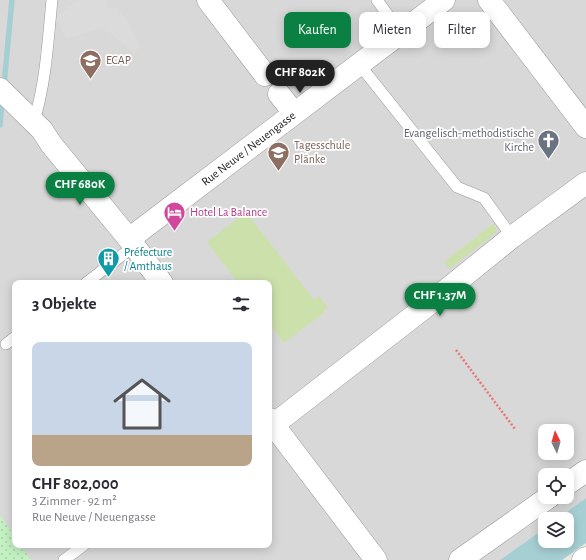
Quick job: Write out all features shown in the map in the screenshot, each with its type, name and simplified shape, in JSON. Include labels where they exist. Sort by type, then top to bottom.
[{"type":"street","points":[[208,0],[265,75]]},
{"type":"street","name":"Rue Neuve / Neuengasse","points":[[426,13],[444,0]]},
{"type":"street","points":[[489,0],[586,128]]},
{"type":"street","name":"Rue Neuve / Neuengasse","points":[[131,242],[294,113],[380,48]]},
{"type":"street","points":[[0,89],[42,130],[51,144],[131,242],[160,280]]},
{"type":"street","points":[[279,94],[294,113]]},
{"type":"street","points":[[272,421],[424,308],[512,237],[586,183]]},
{"type":"street","points":[[272,423],[376,560]]},
{"type":"street","points":[[574,479],[586,471]]},
{"type":"street","points":[[460,560],[539,504]]},
{"type":"lane","points":[[27,115],[39,104],[52,0]]},
{"type":"lane","points":[[377,0],[386,12]]},
{"type":"lane","points":[[360,64],[457,187],[484,198],[512,237]]},
{"type":"lane","points":[[89,280],[131,242]]},
{"type":"lane","points":[[6,344],[12,339]]},
{"type":"lane","points":[[64,560],[80,548]]},
{"type":"path","points":[[456,350],[515,429]]},
{"type":"shaded area","points":[[0,0],[586,0],[586,498],[567,512],[538,512],[538,533],[500,560],[0,560]]},
{"type":"shaded area","points":[[78,0],[107,0],[108,8],[116,7],[128,21],[140,46],[136,51],[134,53],[110,33],[104,30],[96,29],[66,39],[56,17]]},
{"type":"green space","points":[[246,212],[314,300],[319,296],[328,307],[323,311],[324,313],[284,343],[272,327],[272,280],[236,280],[207,242]]},
{"type":"green space","points":[[494,223],[497,232],[449,269],[444,262]]},
{"type":"green space","points":[[0,515],[12,533],[12,548],[22,548],[31,560],[0,560]]},
{"type":"water","points":[[586,498],[586,543],[562,560],[500,560],[538,533],[538,548],[574,548],[574,512],[567,512]]},
{"type":"waterway","points":[[4,85],[12,0]]},
{"type":"waterway","points":[[0,125],[2,100]]},
{"type":"place","name":"ECAP","points":[[90,80]]},
{"type":"place","name":"Evangelisch-methodistische Kirche","points":[[549,160]]},
{"type":"place","name":"Tagesschule Plänke","points":[[278,172]]},
{"type":"place","name":"Hotel La Balance","points":[[175,232]]},
{"type":"place","name":"Préfecture / Amthaus","points":[[109,278]]}]
